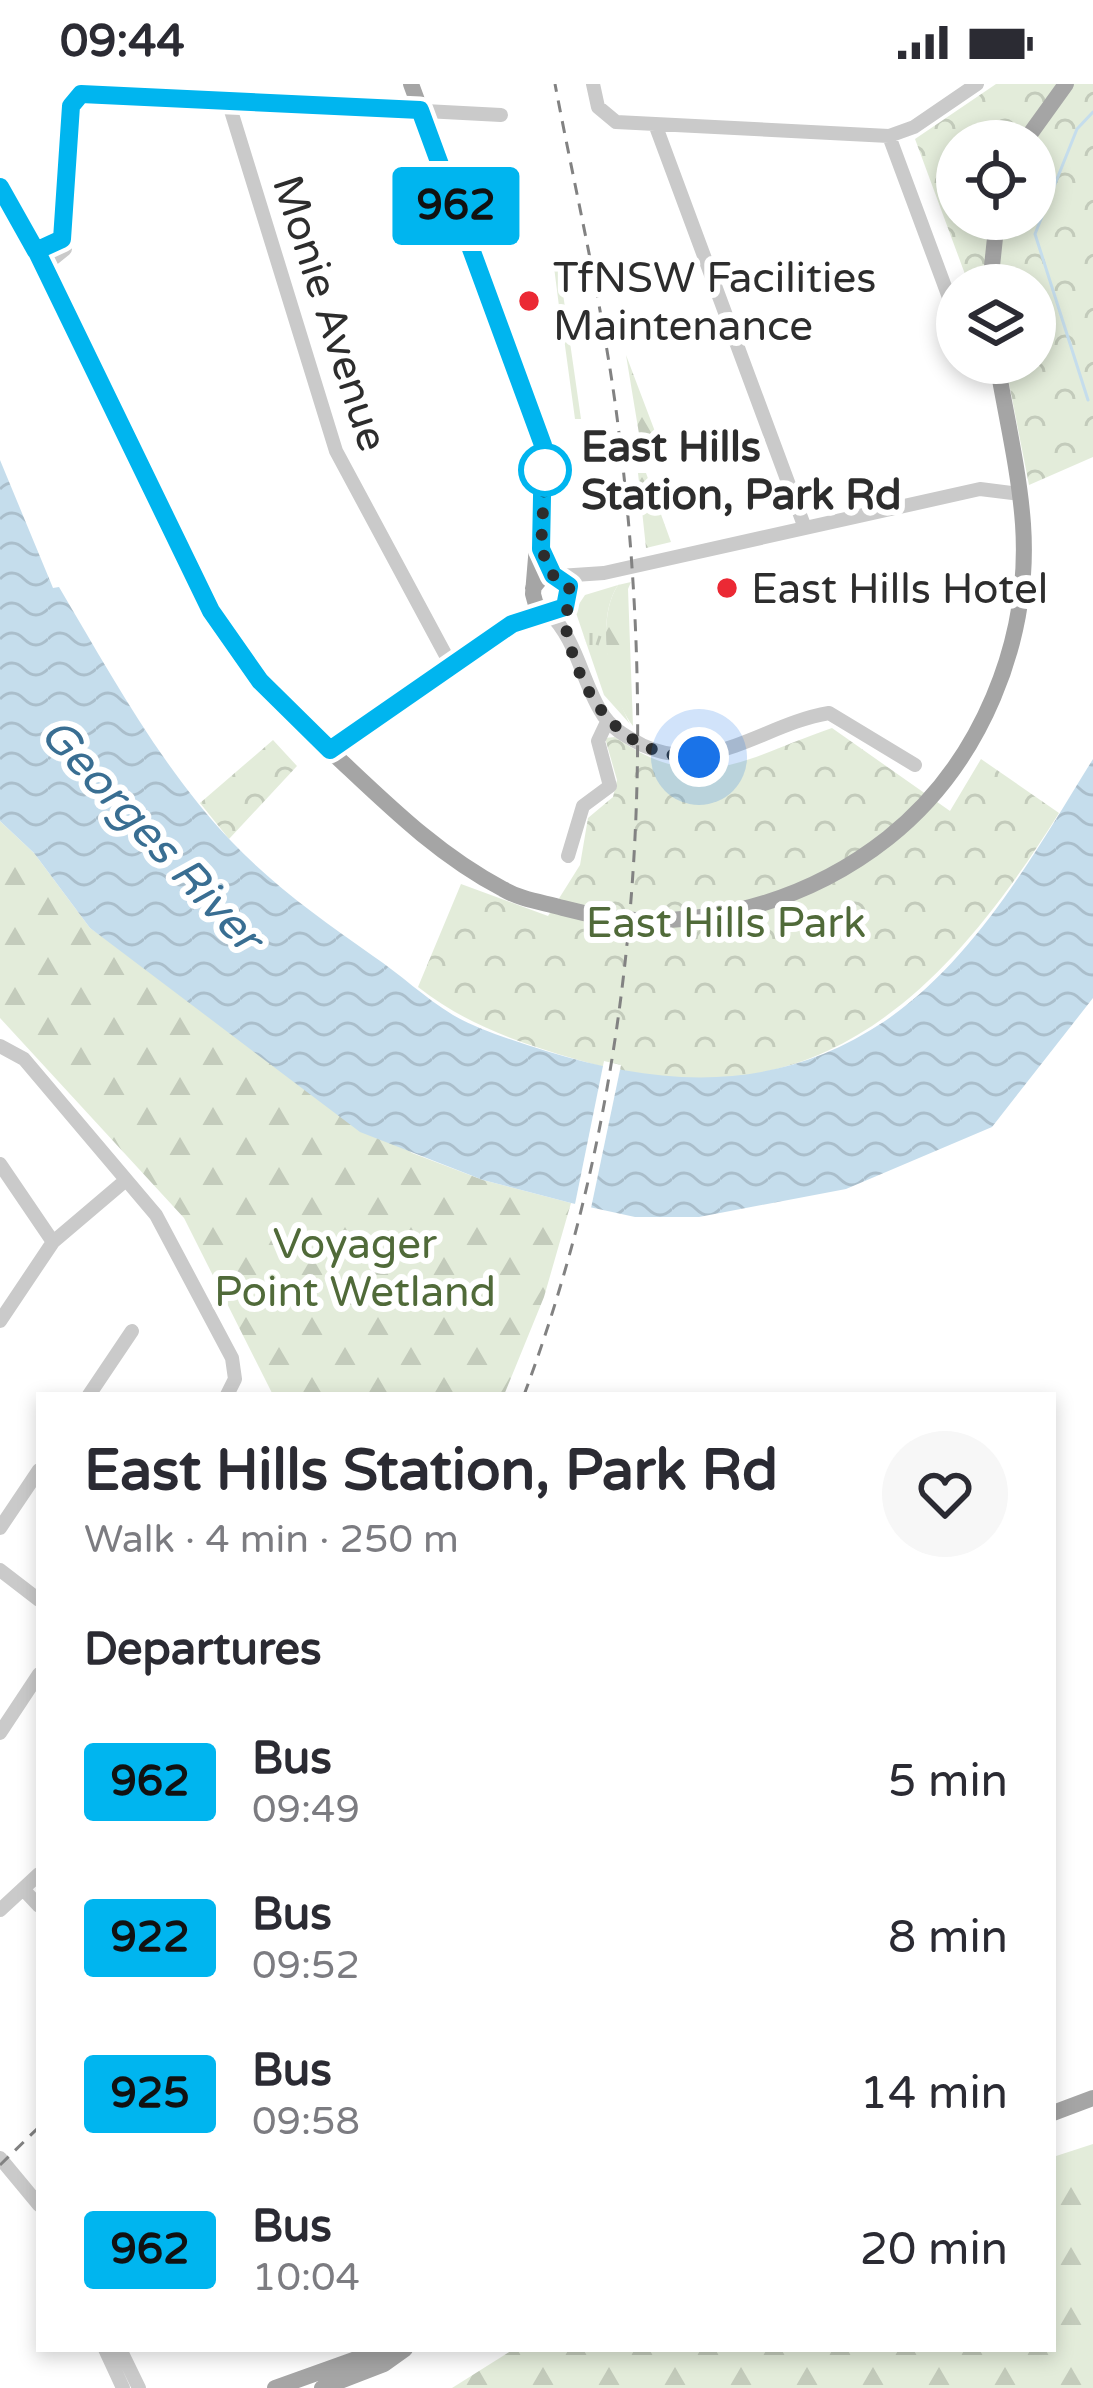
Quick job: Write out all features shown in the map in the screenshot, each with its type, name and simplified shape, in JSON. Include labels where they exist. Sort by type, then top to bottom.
[{"type":"main road","points":[[411,84],[544,448],[533,591],[547,612]]},
{"type":"main road","points":[[1040,120],[1066,84]]},
{"type":"main road","points":[[0,187],[40,258],[211,611],[260,681],[408,825],[488,880],[551,905],[625,920],[729,913],[820,881],[898,829],[964,752],[1000,680],[1021,595],[1020,494],[1001,384]]},
{"type":"main road","points":[[330,750],[512,624],[569,599],[541,549],[540,524]]},
{"type":"main road","points":[[512,624],[541,578],[556,576]]},
{"type":"main road","points":[[1056,2112],[1093,2098]]},
{"type":"main road","points":[[275,2388],[376,2352]]},
{"type":"main road","points":[[322,2388],[384,2364],[401,2352]]},
{"type":"street","points":[[593,84],[598,107],[616,122],[889,136],[914,127],[977,84]]},
{"type":"street","points":[[40,258],[62,254],[71,106],[74,97],[86,93],[501,115]]},
{"type":"street","name":"Monie Avenue","points":[[228,101],[336,452],[451,665]]},
{"type":"street","points":[[655,124],[805,528]]},
{"type":"street","points":[[889,136],[937,264]]},
{"type":"street","points":[[556,576],[604,573],[980,489],[1016,468]]},
{"type":"street","points":[[980,489],[1020,494]]},
{"type":"street","points":[[567,633],[569,599],[604,573]]},
{"type":"street","points":[[547,612],[567,633],[607,722],[663,753],[699,757],[829,713],[915,765]]},
{"type":"street","points":[[568,856],[583,806],[607,793],[612,782],[598,741],[607,722]]},
{"type":"street","points":[[0,1046],[24,1060],[159,1220],[232,1358],[230,1390]]},
{"type":"street","points":[[0,1164],[53,1242]]},
{"type":"street","points":[[0,1322],[53,1242],[126,1180]]},
{"type":"street","points":[[91,1392],[132,1331]]},
{"type":"street","points":[[0,1528],[36,1474]]},
{"type":"street","points":[[0,1570],[36,1595]]},
{"type":"street","points":[[0,1733],[36,1679]]},
{"type":"street","points":[[0,1910],[36,1877]]},
{"type":"street","points":[[23,1888],[36,1903]]},
{"type":"street","points":[[0,2158],[36,2201]]},
{"type":"street","points":[[106,2352],[122,2388]]},
{"type":"street","points":[[121,2352],[139,2388]]},
{"type":"green space","points":[[996,84],[1093,84],[1093,457],[1029,485],[1009,384],[1056,384],[1056,264],[961,264],[952,240],[1056,240],[1056,120],[943,120]]},
{"type":"green space","points":[[936,125],[936,196],[915,139]]},
{"type":"green space","points":[[559,266],[581,419],[575,419],[563,331],[557,331],[553,317],[560,314],[554,267]]},
{"type":"green space","points":[[626,355],[665,458],[645,461],[649,453],[642,452]]},
{"type":"green space","points":[[638,473],[646,473],[671,542],[646,548]]},
{"type":"green space","points":[[631,582],[633,726],[611,677],[606,636],[611,600],[618,585]]},
{"type":"green space","points":[[618,585],[606,635],[617,692],[630,724],[604,695],[575,610],[585,595]]},
{"type":"green space","name":"East Hills Park","points":[[832,728],[950,811],[981,759],[1059,813],[967,940],[917,992],[861,1033],[800,1062],[733,1077],[658,1077],[512,1039],[473,1022],[418,987],[461,884],[548,916],[580,865],[588,818],[613,797],[617,780],[605,738],[615,737],[673,765],[698,768],[747,760]]},
{"type":"green space","points":[[273,740],[297,766],[229,839],[200,803]]},
{"type":"green space","name":"Voyager Point Wetland","points":[[0,821],[34,853],[90,928],[412,1153],[483,1180],[571,1203],[544,1297],[505,1392],[271,1392],[184,1218],[0,1018]]},
{"type":"green space","points":[[1093,2144],[1093,2388],[452,2388],[509,2352],[1056,2352],[1056,2156]]},
{"type":"water","name":"Georges River","points":[[0,460],[53,588],[59,587],[138,719],[207,814],[282,888],[464,1021],[591,1063],[678,1077],[762,1072],[844,1044],[918,996],[976,935],[1093,759],[1093,998],[992,1127],[846,1189],[699,1217],[635,1217],[571,1203],[483,1180],[360,1132],[90,928],[34,853],[0,821]]},
{"type":"pier","points":[[604,1061],[621,1065],[590,1213],[574,1209]]},
{"type":"waterway","points":[[1088,400],[1035,234],[1077,129],[1093,112]]},
{"type":"railway","points":[[525,1392],[593,1161],[615,1041],[637,798],[631,554],[619,433],[555,84]]},
{"type":"railway","points":[[0,2165],[36,2130]]},
{"type":"bus line","name":"962","points":[[0,187],[36,251],[62,239],[71,106],[81,94],[420,110],[544,448],[541,549],[553,575],[569,586],[565,607],[512,624],[330,750],[260,681],[191,578],[37,252]]},
{"type":"place","name":"TfNSW Facilities Maintenance","points":[[529,301]]},
{"type":"place","name":"East Hills Station, Park Rd","points":[[545,470]]},
{"type":"place","name":"East Hills Hotel","points":[[727,588]]},
{"type":"route","points":[[545,470],[541,549],[553,575],[569,586],[567,633],[595,702],[607,722],[630,739],[663,753],[699,757]]}]
